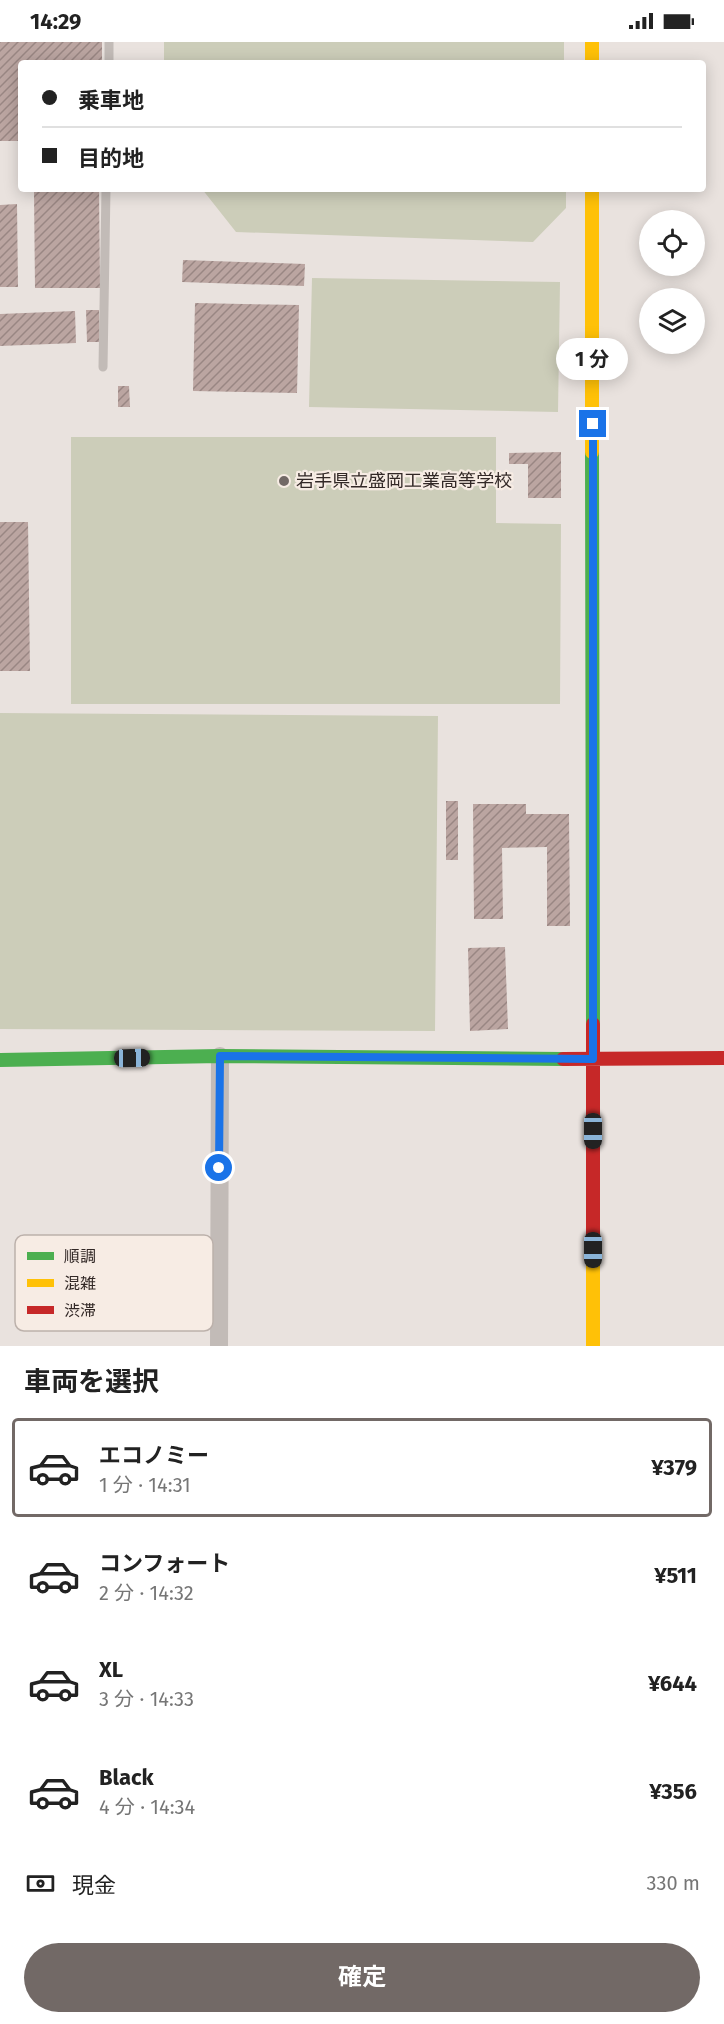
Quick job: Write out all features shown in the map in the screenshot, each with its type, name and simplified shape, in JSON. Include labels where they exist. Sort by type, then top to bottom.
[{"type":"street","points":[[592,42],[592,60]]},
{"type":"street","points":[[592,192],[593,1346]]},
{"type":"street","points":[[219,1346],[220,1056]]},
{"type":"street","points":[[0,1060],[220,1056],[724,1058]]},
{"type":"lane","points":[[109,42],[109,60]]},
{"type":"lane","points":[[103,368],[106,192]]},
{"type":"green space","points":[[164,42],[564,42],[564,60],[164,60]]},
{"type":"green space","points":[[204,192],[566,192],[566,208],[533,242],[236,232]]},
{"type":"green space","points":[[312,278],[560,282],[558,412],[309,407]]},
{"type":"green space","points":[[71,437],[496,437],[496,523],[561,524],[560,704],[71,704]]},
{"type":"green space","points":[[0,713],[438,716],[435,1031],[0,1029]]},
{"type":"building","points":[[0,42],[102,42],[102,60],[18,60],[18,141],[0,141]]},
{"type":"building","points":[[34,192],[99,192],[100,288],[35,288]]},
{"type":"building","points":[[17,204],[18,287],[0,287],[0,205]]},
{"type":"building","points":[[183,260],[305,264],[304,286],[182,282]]},
{"type":"building","points":[[195,303],[299,305],[297,393],[193,391]]},
{"type":"building","points":[[86,310],[99,310],[100,342],[87,342]]},
{"type":"building","points":[[75,311],[76,343],[0,346],[0,314]]},
{"type":"building","points":[[118,386],[129,386],[130,407],[118,407]]},
{"type":"building","points":[[561,452],[561,498],[528,498],[528,464],[509,464],[509,453]]},
{"type":"building","points":[[0,522],[28,522],[30,671],[0,671]]},
{"type":"building","points":[[446,801],[458,801],[458,860],[446,860]]},
{"type":"building","points":[[473,804],[526,804],[526,814],[569,814],[570,926],[547,926],[547,847],[502,848],[503,919],[474,919]]},
{"type":"building","points":[[505,947],[508,1029],[470,1031],[468,948]]},
{"type":"traffic: fast","points":[[592,452],[593,1024]]},
{"type":"traffic: fast","points":[[0,1060],[220,1056],[563,1059]]},
{"type":"traffic: slow","points":[[592,42],[592,60]]},
{"type":"traffic: slow","points":[[592,192],[592,452]]},
{"type":"traffic: slow","points":[[593,1251],[593,1346]]},
{"type":"traffic: jam","points":[[593,1024],[593,1251]]},
{"type":"traffic: jam","points":[[563,1059],[724,1058]]},
{"type":"place","name":"岩手県立盛岡工業高等学校","points":[[284,481]]},
{"type":"route","points":[[219,1168],[220,1056],[593,1059],[593,424]]}]
